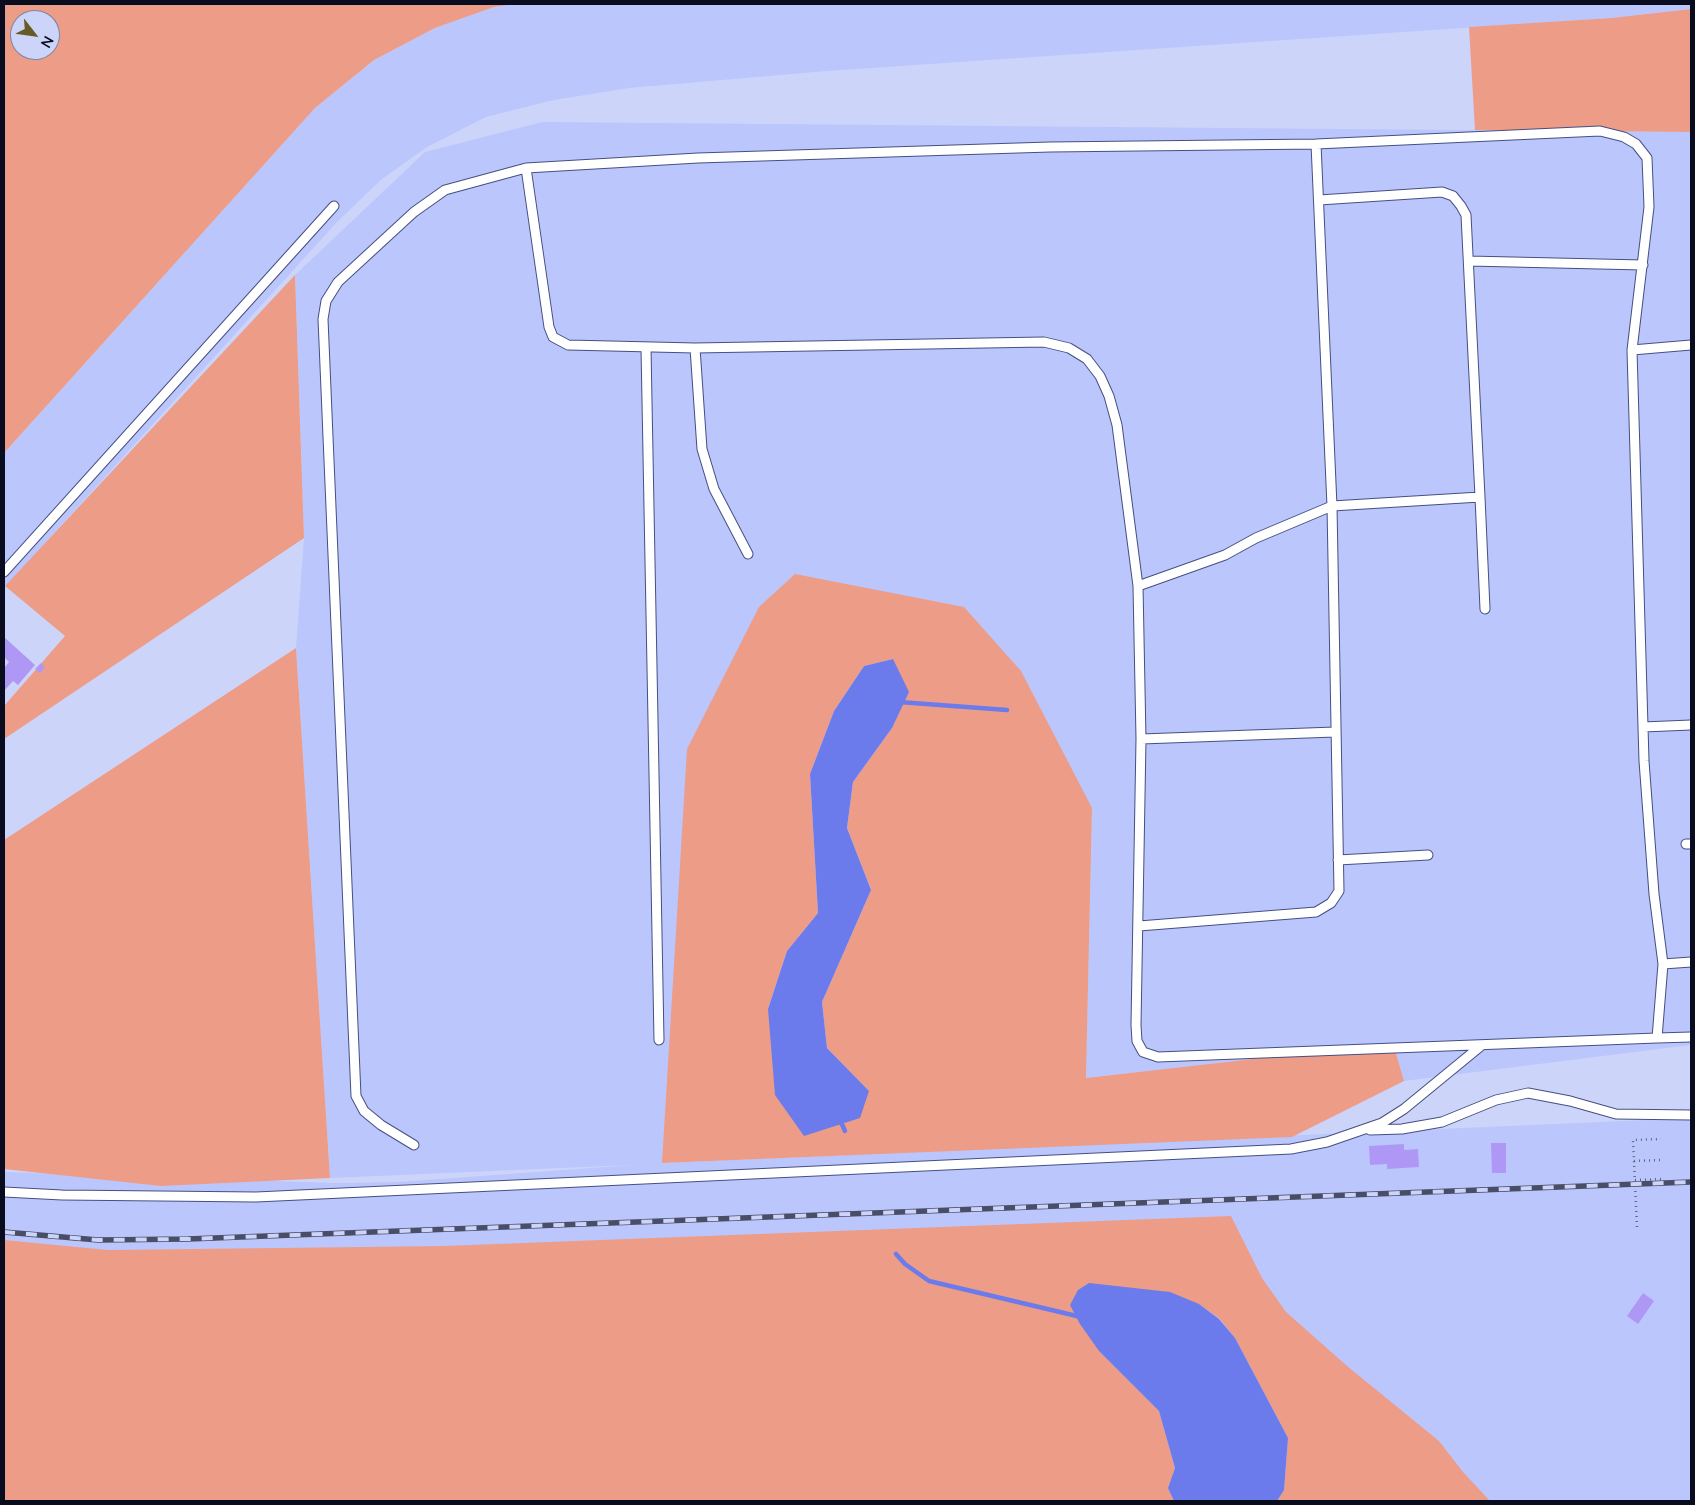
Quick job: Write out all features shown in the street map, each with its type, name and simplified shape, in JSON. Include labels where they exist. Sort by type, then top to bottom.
[{"type":"lane","points":[[414,1145],[364,1111],[356,1096],[323,319],[326,301],[338,282],[414,212],[445,190],[526,168],[698,158],[1050,147],[1316,144],[1600,131],[1624,137],[1636,144],[1647,158],[1649,207],[1632,350],[1643,727],[1654,894],[1663,964],[1657,1038]]},
{"type":"lane","points":[[1139,926],[1316,912],[1330,902],[1339,891],[1332,506],[1316,144]]},
{"type":"lane","points":[[526,168],[549,326],[553,337],[568,345],[695,348],[1044,342],[1069,348],[1086,359],[1100,376],[1109,396],[1119,435],[1138,586],[1141,739],[1139,926],[1136,1004],[1137,1041],[1143,1052],[1158,1057],[1691,1038]]},
{"type":"lane","points":[[1319,200],[1442,192],[1453,196],[1466,216],[1484,609]]},
{"type":"lane","points":[[4,572],[334,206]]},
{"type":"lane","points":[[1469,261],[1643,265]]},
{"type":"lane","points":[[1632,350],[1691,345]]},
{"type":"lane","points":[[646,348],[659,1040]]},
{"type":"lane","points":[[695,348],[702,448],[714,488],[748,554]]},
{"type":"lane","points":[[1138,586],[1225,555],[1271,531],[1332,506],[1480,497]]},
{"type":"lane","points":[[1643,727],[1691,725]]},
{"type":"lane","points":[[1141,739],[1335,732]]},
{"type":"lane","points":[[1338,860],[1428,855]]},
{"type":"lane","points":[[1663,964],[1691,962]]},
{"type":"lane","points":[[4,1192],[62,1196],[193,1197],[383,1192],[1291,1149],[1327,1142],[1382,1123],[1404,1109],[1482,1045]]},
{"type":"lane","points":[[1365,1130],[1402,1129],[1442,1122],[1496,1100],[1528,1093],[1570,1101],[1616,1114],[1691,1115]]},
{"type":"path","points":[[1637,1228],[1633,1140],[1661,1139]]},
{"type":"path","points":[[1634,1162],[1662,1160]]},
{"type":"path","points":[[1635,1180],[1663,1179]]},
{"type":"shaded area","points":[[4,4],[516,4],[494,7],[435,28],[374,60],[315,108],[4,453]]},
{"type":"shaded area","points":[[516,4],[1691,4],[1691,9],[1611,18],[827,71],[629,88],[554,100],[486,117],[427,147],[382,179],[338,221],[4,588],[4,453],[315,108],[374,60],[435,28],[494,7]]},
{"type":"shaded area","points":[[1691,9],[1691,132],[1475,130],[1469,27],[1611,18]]},
{"type":"shaded area","points":[[542,122],[1691,132],[1691,1045],[1404,1081],[1393,1043],[1086,1078],[1092,808],[795,574],[662,1163],[1691,1118],[1691,1501],[4,1501],[4,1172],[334,1183],[398,1182],[632,1165],[330,1178],[296,648],[304,538],[295,275],[425,152]]},
{"type":"shaded area","points":[[295,275],[304,538],[4,739],[4,706],[65,636],[5,586]]},
{"type":"shaded area","points":[[795,574],[964,607],[1021,671],[1092,808],[1086,1078],[1393,1043],[1404,1081],[1292,1137],[662,1163],[687,749],[759,607]],"holes":[[[893,659],[892,728],[853,782],[847,828],[871,890],[822,1002],[827,1048],[869,1091],[768,1009],[787,951],[818,913],[810,774],[834,711],[864,666]]]},
{"type":"shaded area","points":[[296,648],[330,1178],[161,1186],[4,1169],[4,840]]},
{"type":"shaded area","points":[[1231,1216],[1262,1278],[1286,1312],[1347,1366],[1439,1441],[1463,1472],[1490,1501],[1277,1501],[1284,1490],[1288,1438],[1235,1338],[1220,1319],[1199,1304],[1099,1351],[1159,1411],[1175,1468],[1168,1488],[1174,1501],[4,1501],[4,1240],[108,1250],[444,1246]]},
{"type":"water","points":[[893,659],[909,692],[892,728],[853,782],[847,828],[871,890],[822,1002],[827,1048],[869,1091],[860,1118],[804,1136],[775,1095],[768,1009],[787,951],[818,913],[810,774],[834,711],[864,666]]},
{"type":"water","points":[[1089,1283],[1170,1292],[1199,1304],[1219,1319],[1235,1338],[1288,1438],[1284,1490],[1277,1501],[1174,1501],[1168,1488],[1175,1468],[1159,1411],[1099,1351],[1080,1324],[1070,1305],[1078,1290]]},
{"type":"building","points":[[4,637],[35,665],[18,685],[13,681],[4,691],[4,668],[9,662],[4,657]]},
{"type":"building","points":[[41,663],[45,667],[40,673],[35,669]]},
{"type":"building","points":[[1491,1143],[1506,1143],[1506,1173],[1492,1173]]},
{"type":"building","points":[[1404,1144],[1404,1150],[1418,1149],[1419,1167],[1387,1169],[1387,1164],[1370,1165],[1369,1146]]},
{"type":"building","points":[[1643,1293],[1654,1301],[1638,1324],[1627,1316]]},
{"type":"waterway","points":[[899,702],[1007,710]]},
{"type":"waterway","points":[[840,1120],[845,1131]]},
{"type":"waterway","points":[[896,1254],[905,1264],[929,1281],[1081,1317]]},
{"type":"railway","points":[[4,1232],[98,1240],[188,1239],[1691,1182]]}]
